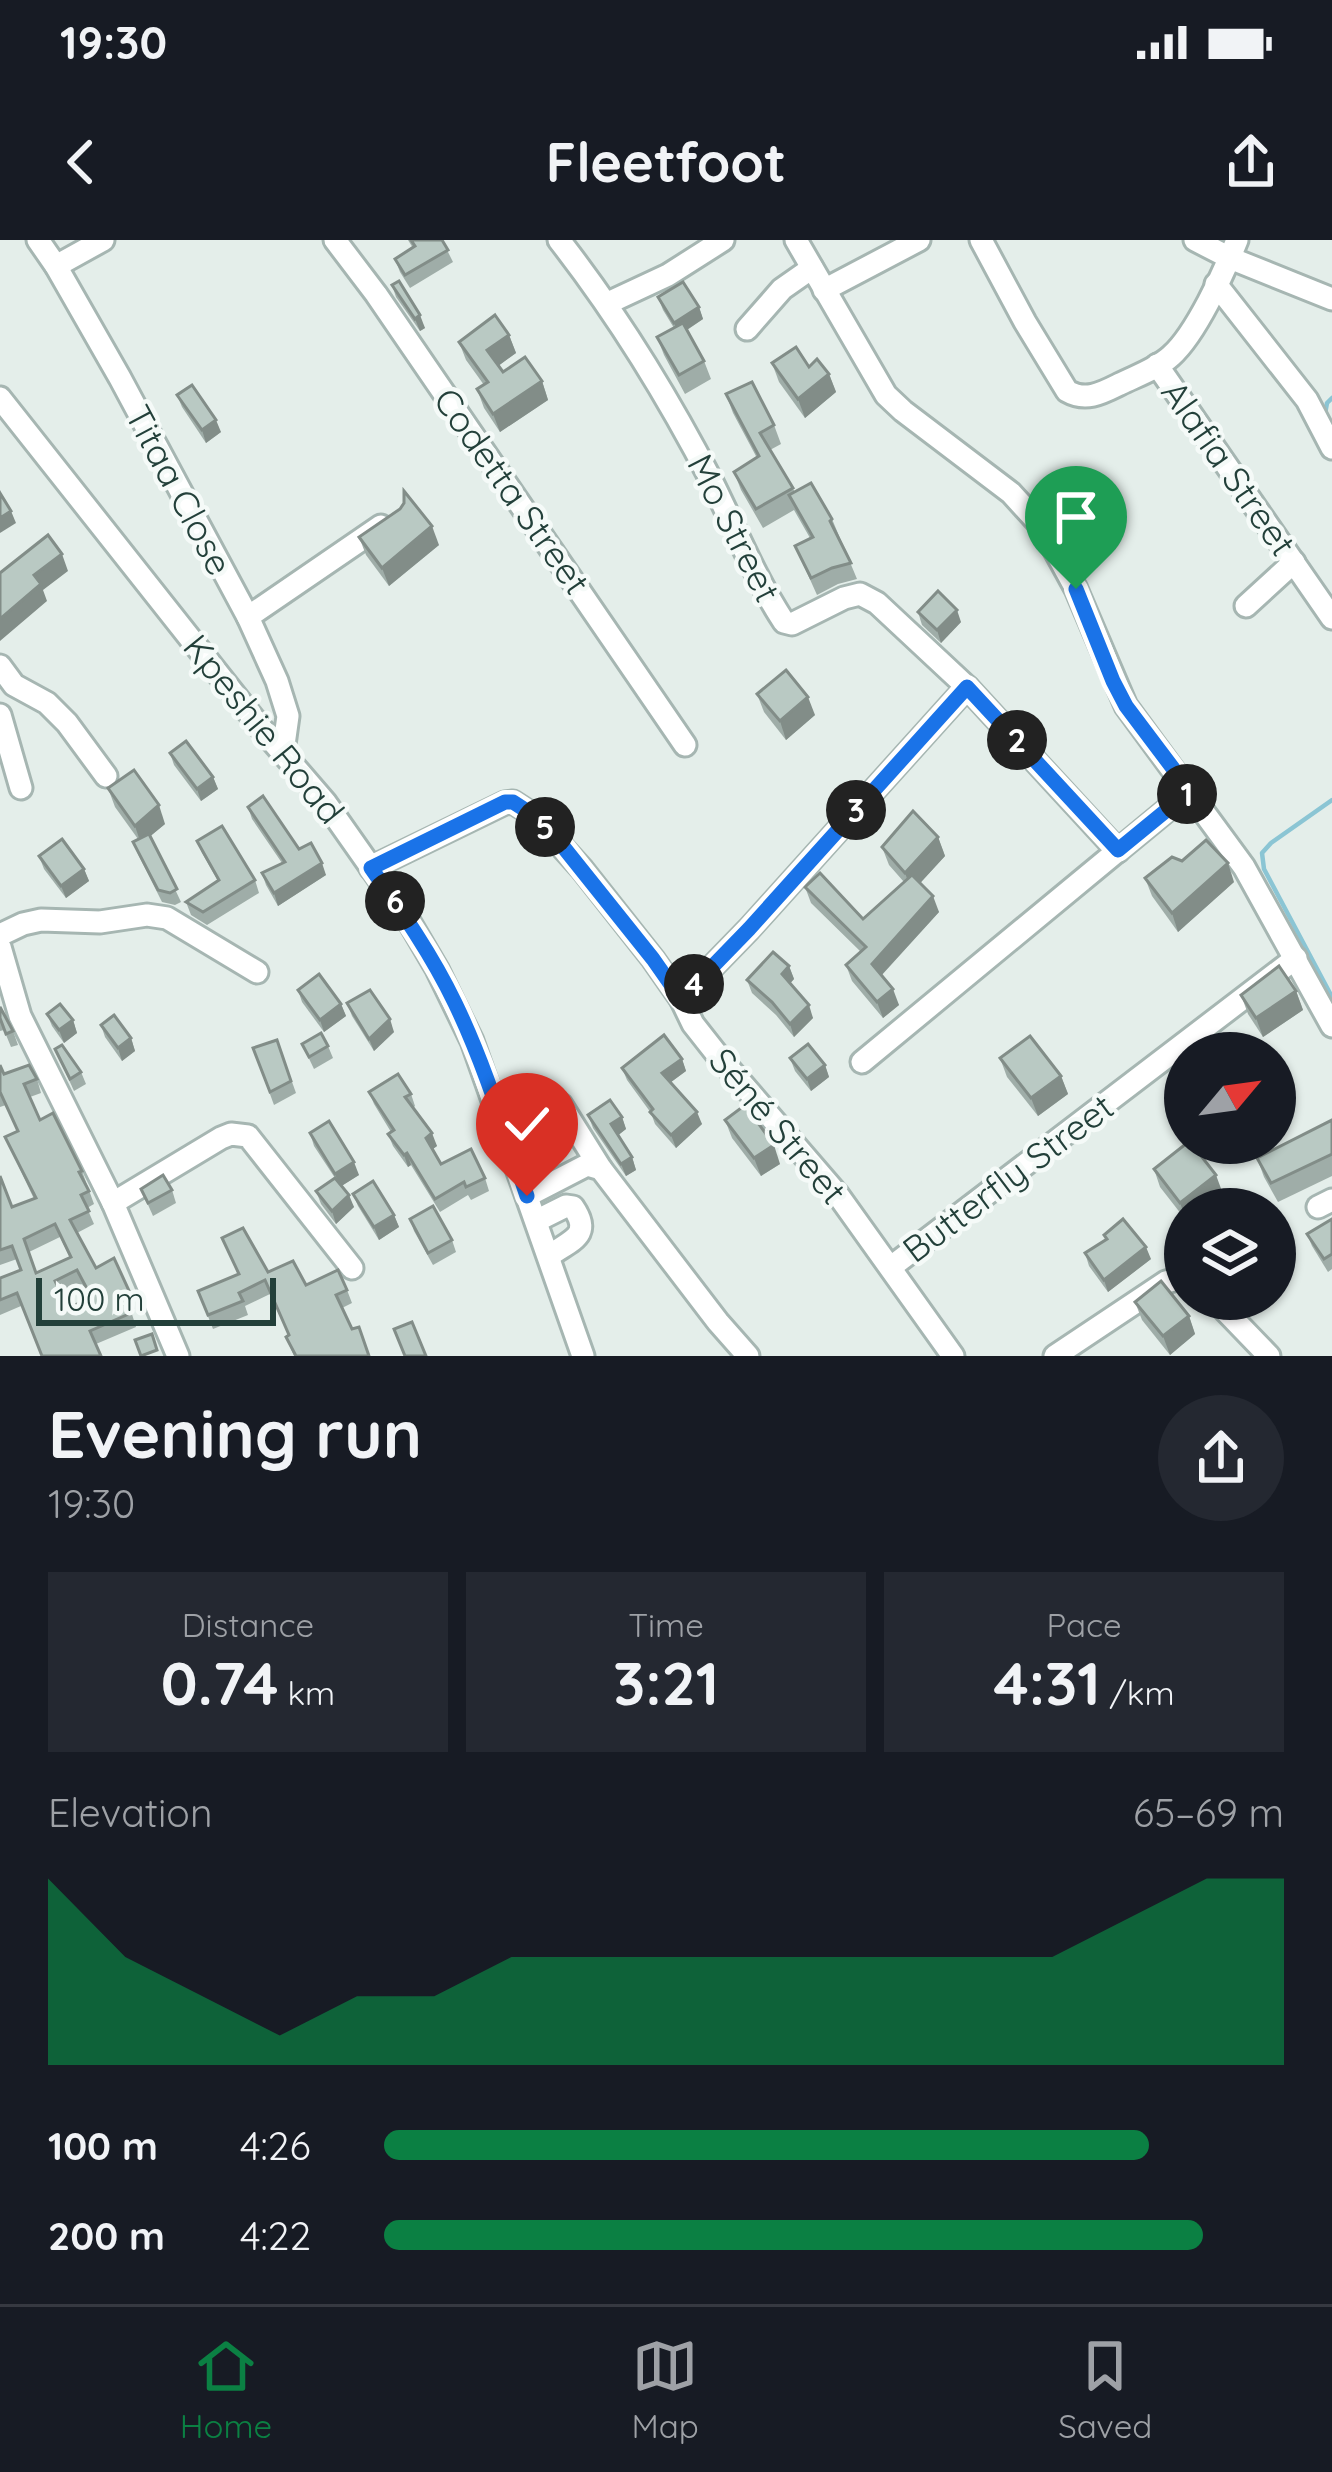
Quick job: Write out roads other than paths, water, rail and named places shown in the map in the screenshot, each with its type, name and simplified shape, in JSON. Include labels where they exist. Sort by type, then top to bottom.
[{"type":"street","name":"Titaa Close","points":[[38,240],[120,378],[248,617],[288,716],[283,752]]},
{"type":"street","points":[[56,266],[104,240]]},
{"type":"street","name":"Codetta Street","points":[[335,240],[686,745]]},
{"type":"street","name":"Mo Street","points":[[559,240],[608,303],[655,377],[713,484],[759,584],[784,622],[792,624],[860,594],[877,603],[967,687],[1118,850]]},
{"type":"street","points":[[608,303],[723,240]]},
{"type":"street","points":[[796,240],[886,395],[1011,493],[1042,527],[1076,589],[1126,706],[1244,867],[1332,1026]]},
{"type":"street","points":[[824,290],[919,240]]},
{"type":"street","name":"Alafia Street","points":[[981,240],[1067,391],[1078,398],[1092,396],[1157,365],[1332,618]]},
{"type":"street","points":[[1195,240],[1233,249],[1332,299]]},
{"type":"street","points":[[1157,365],[1182,343],[1233,249]]},
{"type":"street","points":[[747,329],[782,289],[812,268]]},
{"type":"street","points":[[1216,284],[1307,400],[1332,448]]},
{"type":"street","name":"Kpeshie Road","points":[[0,398],[326,802],[410,922],[455,1004],[484,1073],[583,1356]]},
{"type":"street","points":[[1042,527],[1092,488]]},
{"type":"street","points":[[248,617],[397,516]]},
{"type":"street","points":[[1246,606],[1294,562]]},
{"type":"street","points":[[0,666],[7,691],[46,703],[106,776]]},
{"type":"street","points":[[681,999],[967,687]]},
{"type":"street","points":[[0,716],[21,788]]},
{"type":"street","points":[[862,1062],[1190,791]]},
{"type":"street","name":"Séné Street","points":[[371,868],[505,802],[533,815],[653,959],[719,1058],[800,1148],[953,1356]]},
{"type":"street","points":[[0,935],[41,920],[100,922],[147,915],[167,918],[257,972]]},
{"type":"street","points":[[0,947],[20,1016],[113,1203],[178,1356]]},
{"type":"street","name":"Butterfly Street","points":[[891,1267],[1297,958]]},
{"type":"street","points":[[561,1105],[601,1169],[748,1356]]},
{"type":"street","points":[[113,1203],[221,1138],[248,1136],[352,1268]]},
{"type":"street","points":[[527,1196],[587,1165],[601,1169]]},
{"type":"street","points":[[536,1221],[566,1206],[581,1218],[580,1233],[549,1256]]},
{"type":"street","points":[[1054,1356],[1164,1283]]},
{"type":"street","points":[[1234,1320],[1269,1356]]},
{"type":"waterway","points":[[1325,414],[1332,398]]},
{"type":"waterway","points":[[1332,800],[1262,853],[1264,869],[1332,997]]}]
